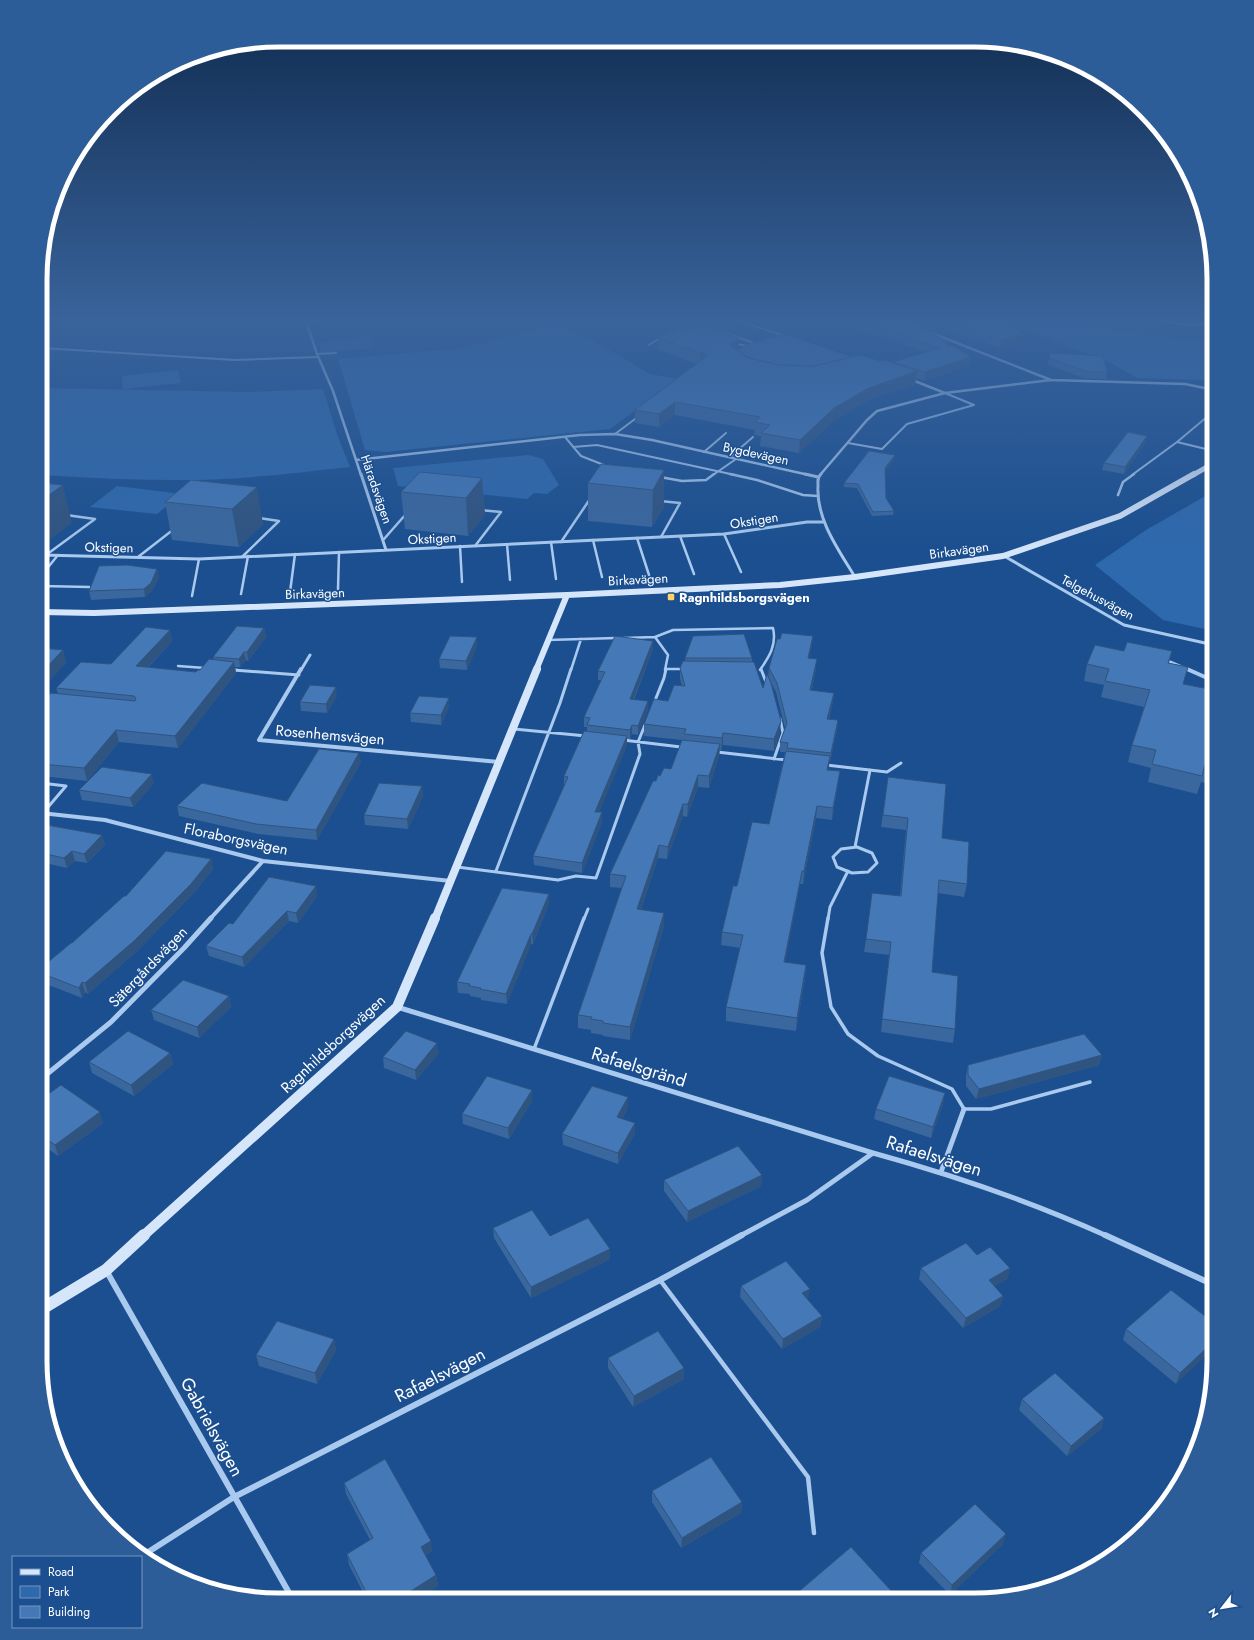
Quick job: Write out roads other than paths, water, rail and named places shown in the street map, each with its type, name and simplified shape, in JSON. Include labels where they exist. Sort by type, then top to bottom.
[{"type":"street","name":"Häradsvägen","points":[[335,398],[384,539],[386,550]]},
{"type":"street","points":[[855,577],[823,522],[816,489],[818,477],[867,420],[877,411],[928,398]]},
{"type":"street","name":"Bygdevägen","points":[[356,460],[565,436],[615,434],[730,457],[818,477]]},
{"type":"street","name":"Birkavägen","points":[[47,612],[94,614],[567,595],[780,585],[855,577],[1003,556],[1120,516],[1207,467]]},
{"type":"street","name":"Okstigen","points":[[47,555],[199,559],[724,534],[807,522],[823,522]]},
{"type":"street","name":"Telgehusvägen","points":[[1003,556],[1124,626],[1207,644]]},
{"type":"street","name":"Ragnhildsborgsvägen","points":[[47,1306],[106,1270],[397,1007],[457,867],[567,595]]},
{"type":"street","name":"Rosenhemsvägen","points":[[310,655],[259,740],[499,762]]},
{"type":"street","points":[[1170,662],[1207,678]]},
{"type":"street","name":"Floraborgsvägen","points":[[47,814],[105,820],[263,860],[451,881]]},
{"type":"street","name":"Sätergårdsvägen","points":[[47,1073],[111,1022],[184,948],[263,860]]},
{"type":"street","name":"Rafaelsgränd","points":[[397,1007],[873,1153]]},
{"type":"street","points":[[941,1172],[964,1109]]},
{"type":"street","name":"Rafaelsvägen","points":[[148,1552],[234,1497],[660,1280],[807,1200],[873,1153],[941,1172],[1078,1224],[1207,1282]]},
{"type":"street","name":"Gabrielsvägen","points":[[106,1270],[289,1593]]},
{"type":"lane","points":[[848,442],[882,449],[907,424],[974,405],[956,398]]},
{"type":"lane","points":[[615,434],[639,415]]},
{"type":"lane","points":[[1118,495],[1123,482],[1177,442],[1207,417]]},
{"type":"lane","points":[[704,452],[726,433]]},
{"type":"lane","points":[[565,436],[581,456],[610,466]]},
{"type":"lane","points":[[730,457],[753,437]]},
{"type":"lane","points":[[1177,442],[1207,449]]},
{"type":"lane","points":[[573,447],[597,445],[757,480],[803,495],[818,496]]},
{"type":"lane","points":[[653,475],[682,481],[706,480],[736,459]]},
{"type":"lane","points":[[561,542],[593,494]]},
{"type":"lane","points":[[654,500],[680,503],[661,537]]},
{"type":"lane","points":[[475,546],[502,512],[479,510]]},
{"type":"lane","points":[[384,539],[407,513]]},
{"type":"lane","points":[[47,553],[95,519],[61,515]]},
{"type":"lane","points":[[242,557],[279,521],[253,518]]},
{"type":"lane","points":[[138,557],[178,526]]},
{"type":"lane","points":[[724,534],[741,572]]},
{"type":"lane","points":[[680,536],[694,574]]},
{"type":"lane","points":[[637,538],[649,575]]},
{"type":"lane","points":[[593,540],[602,577]]},
{"type":"lane","points":[[551,542],[556,579]]},
{"type":"lane","points":[[507,544],[510,580]]},
{"type":"lane","points":[[460,546],[462,582]]},
{"type":"lane","points":[[338,589],[339,552]]},
{"type":"lane","points":[[290,592],[295,554]]},
{"type":"lane","points":[[47,569],[58,555]]},
{"type":"lane","points":[[241,594],[248,556]]},
{"type":"lane","points":[[192,596],[199,559]]},
{"type":"lane","points":[[47,586],[89,587]]},
{"type":"lane","points":[[548,640],[654,636],[673,630],[773,628],[776,636],[769,659],[760,670],[769,687]]},
{"type":"lane","points":[[652,706],[664,678],[668,655],[654,636]]},
{"type":"lane","points":[[496,871],[560,703],[580,639]]},
{"type":"lane","points":[[178,666],[208,668]]},
{"type":"lane","points":[[665,669],[689,669]]},
{"type":"lane","points":[[231,670],[299,675]]},
{"type":"lane","points":[[774,759],[784,733],[778,713]]},
{"type":"lane","points":[[457,867],[558,880],[576,876],[596,878],[640,754],[638,742],[647,721]]},
{"type":"lane","points":[[512,728],[594,737]]},
{"type":"lane","points":[[616,740],[684,747]]},
{"type":"lane","points":[[714,751],[789,760]]},
{"type":"lane","points":[[818,764],[887,772],[901,763]]},
{"type":"lane","points":[[855,847],[870,770]]},
{"type":"lane","points":[[47,784],[66,786],[47,807]]},
{"type":"lane","points":[[855,847],[872,853],[877,863],[868,872],[852,873],[837,867],[832,857],[841,849],[855,847]]},
{"type":"lane","points":[[848,871],[830,907],[822,953],[831,1006],[848,1034],[878,1056],[952,1089],[964,1109],[991,1109],[1090,1082]]},
{"type":"lane","points":[[534,1050],[588,909]]},
{"type":"lane","points":[[660,1280],[808,1477],[814,1533]]},
{"type":"place","name":"Ragnhildsborgsvägen","points":[[671,597]]}]
